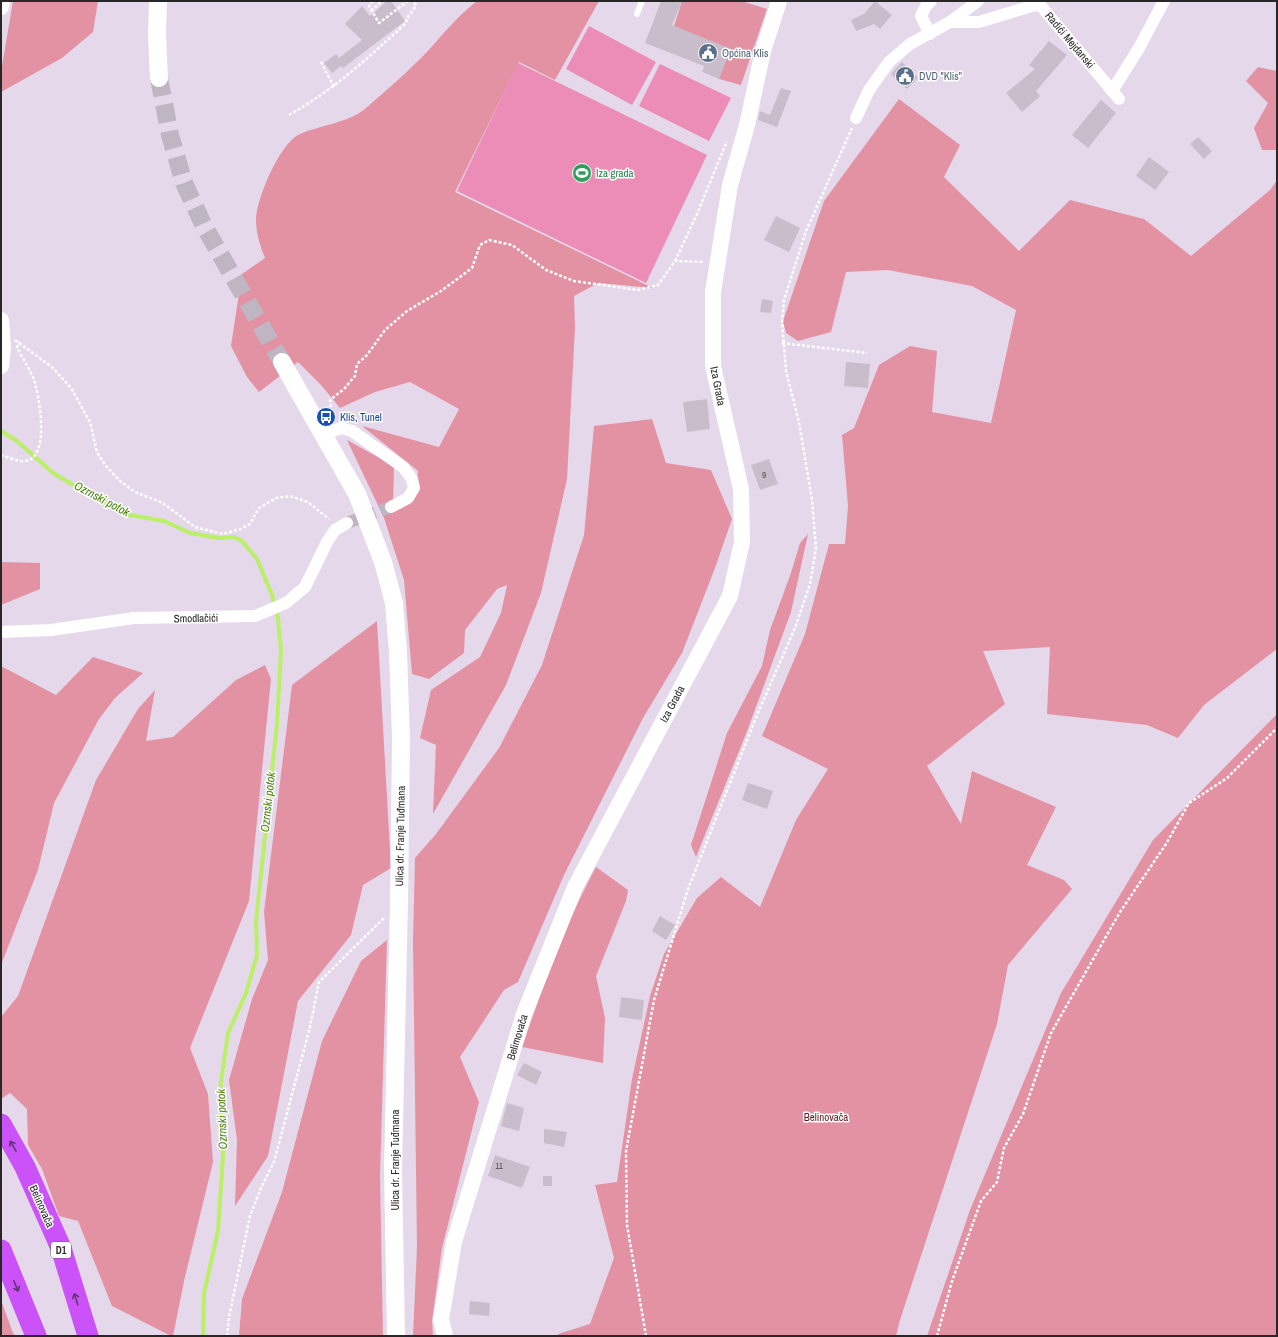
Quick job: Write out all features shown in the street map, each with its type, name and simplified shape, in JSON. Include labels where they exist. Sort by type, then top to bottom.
[{"type":"highway","name":"Belinovača","points":[[1,1124],[25,1167],[61,1248],[88,1336]]},
{"type":"highway","points":[[1,1250],[36,1336]]},
{"type":"main road","points":[[158,1],[157,36],[160,78]]},
{"type":"main road","name":"Ulica dr. Franje Tuđmana","points":[[282,362],[329,432],[371,528],[383,562],[394,603],[398,652],[401,739],[393,1169],[396,1336]]},
{"type":"street","points":[[1,6],[2,1]]},
{"type":"street","name":"Iza Grada","points":[[646,755],[730,596],[742,542],[741,489],[713,366],[713,292],[730,185],[747,125],[763,51],[779,1]]},
{"type":"street","points":[[930,34],[921,16],[926,6],[931,1]]},
{"type":"street","points":[[856,118],[869,90],[889,62],[910,44],[950,22],[978,1]]},
{"type":"street","name":"Radići Mejdanski","points":[[950,22],[979,22],[1035,5],[1041,6],[1116,95],[1164,1]]},
{"type":"street","points":[[1,366],[2,334]]},
{"type":"street","points":[[329,432],[341,428],[352,431],[403,467],[412,479],[414,488],[408,498],[391,507]]},
{"type":"street","name":"Smodlačići","points":[[1,632],[51,630],[134,618],[255,616],[286,603],[305,587],[327,542],[335,530],[347,523]]},
{"type":"street","name":"Belimovača","points":[[445,1336],[441,1319],[454,1242],[524,1014],[575,887],[646,755]]},
{"type":"lane","points":[[637,14],[642,1]]},
{"type":"path","points":[[373,1],[369,6],[379,23],[408,1]]},
{"type":"path","points":[[371,11],[382,1]]},
{"type":"path","points":[[289,115],[334,87],[406,23],[407,18],[416,6],[414,1]]},
{"type":"path","points":[[321,62],[334,87]]},
{"type":"path","points":[[646,1336],[627,1225],[626,1151],[654,1000],[688,889],[758,715],[795,628],[810,584],[816,548],[812,500],[782,343],[784,300],[806,231],[856,118]]},
{"type":"path","points":[[329,432],[330,400],[344,389],[355,376],[357,364],[367,354],[385,330],[408,311],[441,291],[472,268],[480,245],[489,240],[512,245],[546,270],[574,281],[638,290],[658,285],[675,262],[697,214],[727,140]]},
{"type":"path","points":[[675,262],[718,263]]},
{"type":"path","points":[[2,334],[20,342],[52,367],[71,388],[90,422],[97,452],[120,481],[135,492],[163,503],[195,527],[223,534],[250,524],[259,508],[276,498],[290,496],[308,502],[333,522],[335,530]]},
{"type":"path","points":[[1,455],[25,461],[30,460],[38,451],[41,444],[40,399],[34,378],[17,347],[20,342]]},
{"type":"path","points":[[782,343],[867,353]]},
{"type":"path","points":[[937,1336],[952,1281],[981,1202],[997,1182],[1004,1148],[1023,1114],[1050,1033],[1120,912],[1166,844],[1189,803],[1227,778],[1277,728]]},
{"type":"path","points":[[227,1336],[229,1317],[250,1216],[261,1188],[274,1162],[310,1027],[319,982],[365,938],[399,902]]},
{"type":"green space","points":[[13,1],[98,1],[93,32],[62,58],[1,92],[1,72]]},
{"type":"green space","points":[[477,1],[599,1],[555,80],[519,62],[455,192],[653,288],[598,283],[574,296],[575,327],[567,479],[541,593],[506,685],[433,814],[436,745],[420,738],[431,690],[480,657],[501,613],[507,585],[497,589],[465,630],[464,653],[429,679],[412,674],[404,580],[384,518],[347,440],[394,466],[393,509],[416,488],[418,471],[362,426],[439,447],[459,409],[410,382],[375,392],[340,408],[321,385],[298,362],[259,392],[247,377],[231,346],[242,274],[265,258],[261,249],[256,225],[260,199],[270,173],[284,149],[291,140],[298,135],[351,117],[366,108],[417,62],[456,20]]},
{"type":"green space","points":[[682,1],[741,1],[767,9],[741,85],[719,79],[674,26]]},
{"type":"green space","points":[[1258,67],[1277,71],[1277,150],[1262,150],[1254,128],[1268,103],[1246,81]]},
{"type":"green space","points":[[899,99],[960,145],[944,177],[1019,251],[1070,200],[1144,219],[1191,256],[1270,190],[1277,180],[1277,649],[1204,705],[1178,738],[1147,725],[1047,714],[1050,647],[983,651],[1005,704],[927,766],[961,824],[972,771],[1056,807],[1027,865],[1064,880],[1072,889],[1008,965],[997,1024],[896,1336],[558,1336],[558,1334],[590,1324],[614,1258],[595,1185],[617,1182],[632,1079],[650,996],[664,954],[697,898],[721,877],[760,907],[796,820],[828,769],[762,736],[805,634],[829,544],[845,544],[848,506],[842,435],[854,428],[879,365],[910,346],[937,351],[932,412],[991,423],[1016,310],[972,286],[888,270],[846,272],[831,332],[798,341],[786,333],[783,321],[824,201]]},
{"type":"green space","points":[[652,419],[666,463],[711,470],[732,519],[715,568],[682,653],[643,718],[564,875],[518,982],[504,990],[460,1057],[479,1102],[442,1248],[432,1321],[433,1336],[413,1336],[417,1247],[413,942],[415,858],[436,834],[499,748],[542,665],[584,535],[594,426]]},
{"type":"green space","points":[[808,534],[791,612],[746,734],[696,857],[691,845],[727,733],[762,666],[770,630],[791,573],[800,543]]},
{"type":"green space","points":[[1,562],[40,563],[40,589],[1,605]]},
{"type":"green space","points":[[377,621],[391,868],[363,885],[351,935],[298,1001],[268,1156],[235,1206],[237,1140],[229,1080],[252,999],[268,960],[264,912],[292,685]]},
{"type":"green space","points":[[93,657],[143,673],[115,698],[99,719],[54,803],[38,870],[1,965],[1,666],[56,695]]},
{"type":"green space","points":[[265,665],[271,679],[249,901],[190,1048],[208,1094],[213,1162],[184,1281],[173,1336],[171,1336],[112,1306],[78,1221],[59,1216],[42,1169],[28,1145],[27,1109],[10,1093],[1,1099],[1,1017],[18,996],[96,780],[138,709],[155,690],[146,741],[173,737],[236,680]]},
{"type":"green space","points":[[1277,714],[1277,1336],[927,1336],[970,1210],[1061,993],[1153,840]]},
{"type":"green space","points":[[596,867],[628,890],[626,901],[596,976],[605,1018],[603,1063],[522,1047],[565,932]]},
{"type":"green space","points":[[387,940],[380,1175],[383,1336],[239,1336],[242,1299],[282,1192],[322,1041],[361,961]]},
{"type":"green space","points":[[1,1300],[13,1333],[15,1336],[1,1336]]},
{"type":"shaded area","points":[[589,26],[656,62],[632,105],[566,69]]},
{"type":"shaded area","name":"Iza grada","points":[[518,63],[707,155],[646,283],[457,191]]},
{"type":"shaded area","points":[[660,64],[731,98],[709,141],[639,106]]},
{"type":"building","points":[[387,1],[391,1],[405,21],[343,68],[341,66],[332,73],[324,63],[336,54],[339,58],[362,40],[345,24],[362,6],[370,16]]},
{"type":"building","points":[[661,1],[682,1],[672,25],[731,49],[719,79],[702,72],[704,66],[645,43]]},
{"type":"building","points":[[875,1],[892,15],[880,29],[874,24],[856,31],[851,20],[864,14]]},
{"type":"building","points":[[1049,41],[1067,55],[1036,91],[1040,96],[1022,112],[1006,93],[1035,69],[1029,65]]},
{"type":"building","name":"DVD \"Klis\"","points":[[902,62],[918,78],[907,89],[891,74]]},
{"type":"building","points":[[781,88],[791,91],[777,127],[758,120],[760,111],[770,115]]},
{"type":"building","points":[[1101,100],[1116,113],[1088,148],[1072,135]]},
{"type":"building","points":[[1198,137],[1212,151],[1204,159],[1190,144]]},
{"type":"building","points":[[1149,157],[1169,172],[1155,190],[1136,176]]},
{"type":"building","points":[[776,216],[800,228],[789,252],[764,240]]},
{"type":"building","points":[[762,299],[773,301],[771,313],[760,312]]},
{"type":"building","points":[[846,362],[870,364],[868,388],[844,386]]},
{"type":"building","points":[[707,399],[710,429],[687,432],[683,402]]},
{"type":"building","points":[[769,459],[778,484],[760,490],[751,465]]},
{"type":"building","points":[[748,783],[773,791],[767,809],[742,800]]},
{"type":"building","points":[[660,916],[675,925],[666,940],[652,931]]},
{"type":"building","points":[[621,997],[644,1000],[642,1020],[619,1017]]},
{"type":"building","points":[[524,1063],[542,1072],[536,1085],[517,1075]]},
{"type":"building","points":[[507,1103],[524,1108],[519,1131],[501,1126]]},
{"type":"building","points":[[544,1129],[567,1132],[564,1147],[544,1143]]},
{"type":"building","points":[[495,1155],[530,1167],[522,1188],[488,1176]]},
{"type":"building","points":[[543,1176],[552,1176],[552,1186],[543,1186]]},
{"type":"building","points":[[470,1301],[490,1303],[489,1316],[469,1314]]},
{"type":"waterway","name":"Ozrnski potok","points":[[1,431],[17,441],[53,473],[95,498],[130,515],[164,521],[190,533],[219,538],[234,537],[242,541],[257,559],[272,595],[278,618],[281,651],[277,724],[256,921],[257,955],[246,993],[228,1033],[220,1089],[223,1156],[218,1231],[204,1293],[203,1336]]},
{"type":"tunnel","points":[[159,78],[170,135],[184,183],[204,226],[282,362]]},
{"type":"tunnel","points":[[347,523],[391,507]]},
{"type":"place","name":"Općina Klis","points":[[708,53]]},
{"type":"place","name":"DVD \"Klis\"","points":[[905,76]]},
{"type":"place","name":"Iza grada","points":[[582,173]]},
{"type":"place","name":"Klis, Tunel","points":[[326,417]]}]
